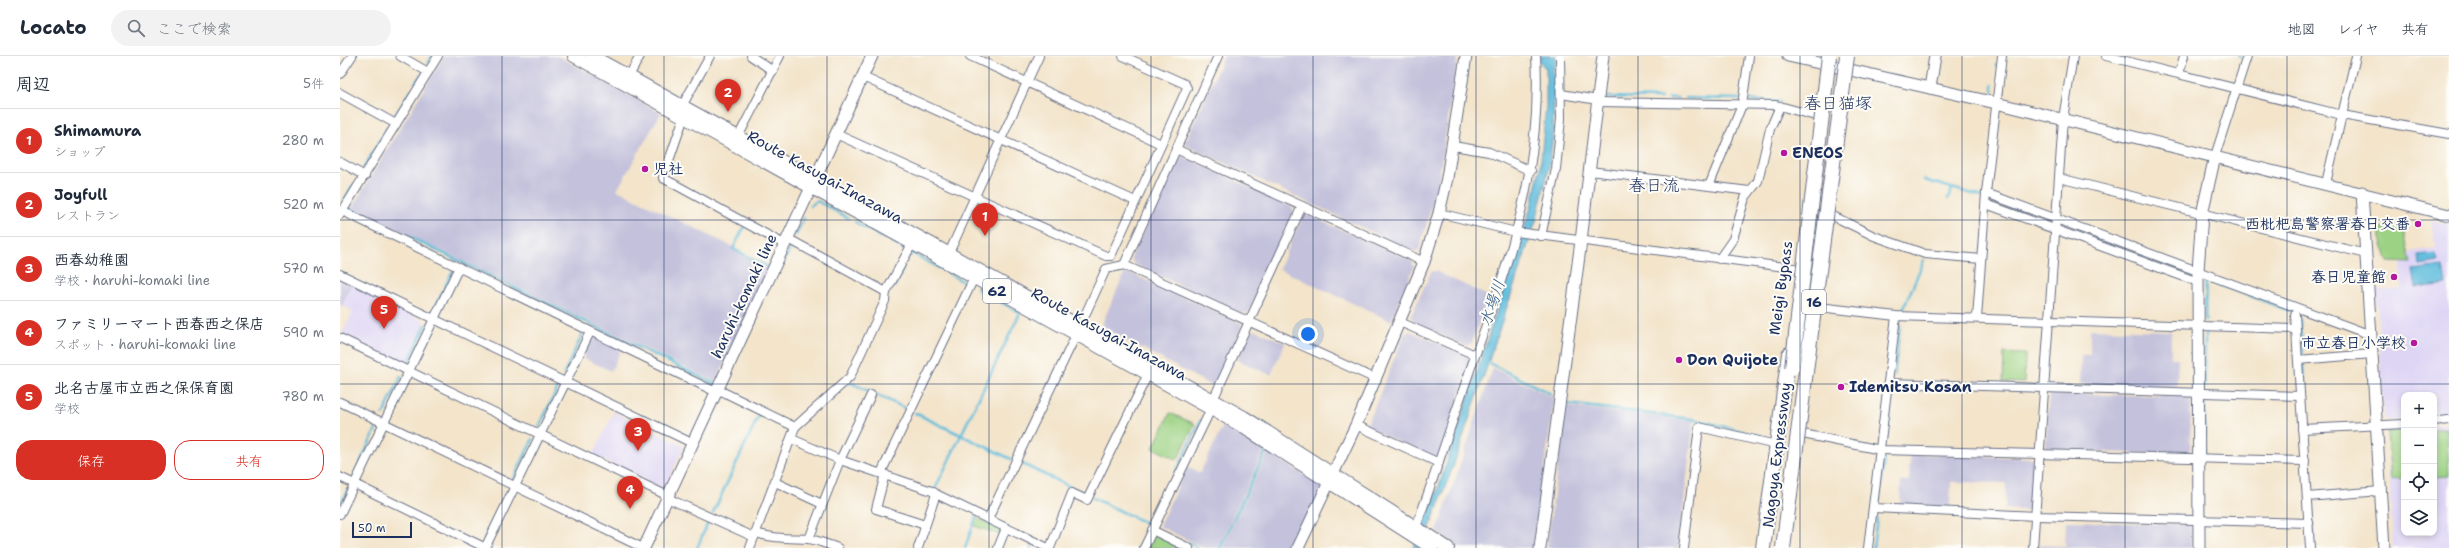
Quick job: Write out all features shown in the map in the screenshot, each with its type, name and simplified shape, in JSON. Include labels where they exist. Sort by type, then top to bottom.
[{"type":"highway","points":[[1795,344],[1806,306],[1838,56]]},
{"type":"highway","name":"Nagoya Expressway","points":[[1783,548],[1846,56]]},
{"type":"highway","points":[[1789,548],[1851,56]]},
{"type":"highway","name":"Meigi Bypass","points":[[1762,548],[1801,269],[1827,59]]},
{"type":"highway","name":"Nagoya Expressway","points":[[1770,548],[1795,344],[1827,59]]},
{"type":"main road","name":"Route Kasugai-Inazawa","points":[[574,56],[738,137],[912,244],[974,278],[1078,330],[1212,404],[1416,531],[1431,544],[1448,548]]},
{"type":"main road","name":"Route Kasugai-Inazawa","points":[[592,56],[629,76],[683,111],[813,183],[949,253],[1078,330],[1148,374],[1212,404]]},
{"type":"street","points":[[340,74],[352,56]]},
{"type":"street","points":[[400,56],[428,72]]},
{"type":"street","points":[[438,56],[365,176],[341,212],[459,267],[590,332],[795,427]]},
{"type":"street","points":[[629,76],[640,56]]},
{"type":"street","points":[[710,56],[683,111],[663,178],[886,292]]},
{"type":"street","points":[[751,56],[773,71]]},
{"type":"street","points":[[738,137],[780,56]]},
{"type":"street","name":"haruhi-komaki line","points":[[643,548],[872,56]]},
{"type":"street","points":[[970,56],[1161,144]]},
{"type":"street","points":[[949,253],[1039,56]]},
{"type":"street","points":[[836,134],[1106,256],[1110,256],[1187,88],[1185,84],[1123,56]]},
{"type":"street","points":[[1124,265],[1218,56]]},
{"type":"street","points":[[1298,548],[1356,425],[1424,262],[1439,212],[1453,146],[1466,56]]},
{"type":"street","points":[[1416,531],[1475,355],[1519,233],[1531,171],[1538,112],[1536,56]]},
{"type":"street","points":[[1538,235],[1556,169],[1561,94],[1560,56]]},
{"type":"street","points":[[1540,548],[1582,241],[1603,56]]},
{"type":"street","points":[[1709,186],[1742,105],[1749,56]]},
{"type":"street","points":[[1788,56],[1827,59],[1850,71],[1996,103],[2326,183],[2449,215]]},
{"type":"street","points":[[1930,88],[1935,56]]},
{"type":"street","points":[[1977,318],[1986,193],[2002,56]]},
{"type":"street","points":[[2033,548],[2063,120],[2073,56]]},
{"type":"street","points":[[2106,56],[2127,59],[2237,89],[2342,115],[2449,134]]},
{"type":"street","points":[[2180,74],[2184,56]]},
{"type":"street","points":[[2199,548],[2198,458],[2200,326],[2198,277],[2202,214],[2215,156],[2247,56]]},
{"type":"street","points":[[2326,183],[2356,56]]},
{"type":"street","points":[[862,77],[1135,201]]},
{"type":"street","points":[[340,93],[396,124]]},
{"type":"street","points":[[1561,94],[1598,101],[1780,106],[1819,117]]},
{"type":"street","points":[[1719,259],[1733,239],[1749,191],[1758,180],[1762,169],[1770,129],[1780,106]]},
{"type":"street","points":[[1453,146],[1489,152],[1531,171]]},
{"type":"street","points":[[1176,149],[1424,262]]},
{"type":"street","points":[[340,162],[365,176]]},
{"type":"street","points":[[1590,171],[1749,191]]},
{"type":"street","points":[[2059,178],[2366,254]]},
{"type":"street","points":[[2362,192],[2384,548]]},
{"type":"street","points":[[1986,193],[2198,277]]},
{"type":"street","points":[[1986,204],[2371,335]]},
{"type":"street","points":[[1144,548],[1212,404],[1302,206]]},
{"type":"street","points":[[1439,212],[1519,233],[1801,269]]},
{"type":"street","points":[[1831,215],[1874,236],[1925,254],[1982,259]]},
{"type":"street","points":[[750,548],[792,439],[795,427],[850,377],[885,302],[886,292],[912,244]]},
{"type":"street","points":[[988,519],[1106,269],[1124,265],[1376,379]]},
{"type":"street","points":[[340,514],[459,267]]},
{"type":"street","points":[[340,274],[692,443]]},
{"type":"street","points":[[925,525],[876,510],[883,474],[974,278]]},
{"type":"street","points":[[1819,307],[1896,316],[2296,329]]},
{"type":"street","points":[[2295,315],[2310,548]]},
{"type":"street","points":[[1868,548],[1896,316]]},
{"type":"street","points":[[1400,322],[1475,355]]},
{"type":"street","points":[[340,478],[486,548],[590,332]]},
{"type":"street","points":[[340,338],[667,497],[755,535],[779,539],[786,537],[806,539],[838,548]]},
{"type":"street","points":[[2298,360],[2372,354]]},
{"type":"street","points":[[792,439],[840,460],[932,490],[936,494],[1049,548],[1072,494],[1087,500],[1148,374]]},
{"type":"street","points":[[1888,383],[2300,396]]},
{"type":"street","points":[[801,548],[871,395]]},
{"type":"street","points":[[340,402],[643,548]]},
{"type":"street","points":[[2437,422],[2448,420]]},
{"type":"street","points":[[2302,429],[2376,424],[2401,424]]},
{"type":"street","points":[[1356,425],[1439,463]]},
{"type":"street","points":[[1684,548],[1699,427],[1776,445]]},
{"type":"street","points":[[1803,434],[1881,450],[2304,461]]},
{"type":"street","points":[[775,482],[822,504]]},
{"type":"street","points":[[2307,497],[2381,491]]},
{"type":"street","points":[[918,548],[936,494]]},
{"type":"street","points":[[1874,508],[2036,516],[2309,523]]},
{"type":"street","points":[[998,548],[1006,528]]},
{"type":"street","points":[[1152,530],[1189,548]]},
{"type":"shaded area","points":[[444,56],[558,56],[661,113],[617,190],[733,247],[732,250],[769,268],[716,382],[352,208]]},
{"type":"shaded area","points":[[1224,56],[1458,56],[1438,183],[1419,250],[1414,252],[1186,145],[1185,143]]},
{"type":"shaded area","points":[[1182,156],[1292,207],[1294,213],[1249,312],[1242,314],[1134,264],[1131,258],[1176,159]]},
{"type":"shaded area","points":[[1308,215],[1412,261],[1414,267],[1391,321],[1279,269],[1303,216]]},
{"type":"shaded area","name":"市立春日小学校","points":[[2431,220],[2449,224],[2449,419],[2437,418],[2437,392],[2401,392],[2401,421],[2386,420],[2384,416],[2376,291],[2402,289],[2401,263],[2411,263],[2409,252],[2436,248]]},
{"type":"shaded area","points":[[1435,271],[1486,295],[1487,298],[1472,343],[1466,346],[1415,323],[1411,316],[1431,272]]},
{"type":"shaded area","points":[[1130,273],[1241,323],[1242,327],[1214,387],[1101,326],[1124,274]]},
{"type":"shaded area","points":[[340,280],[352,285],[342,306],[340,305]]},
{"type":"shaded area","points":[[352,285],[424,321],[425,323],[407,362],[403,363],[342,334],[353,311],[342,306]]},
{"type":"shaded area","points":[[2090,329],[2171,331],[2171,358],[2178,358],[2177,387],[2080,384],[2081,355],[2090,355]]},
{"type":"shaded area","points":[[1256,330],[1285,343],[1271,375],[1237,360],[1250,332]]},
{"type":"shaded area","points":[[1410,331],[1469,357],[1471,360],[1439,457],[1435,459],[1366,427],[1405,333]]},
{"type":"shaded area","points":[[595,338],[621,350],[611,371],[583,358],[591,339]]},
{"type":"shaded area","points":[[1493,368],[1554,398],[1534,548],[1461,548],[1437,532]]},
{"type":"shaded area","points":[[2049,395],[2187,396],[2191,399],[2190,455],[2048,450],[2046,446]]},
{"type":"shaded area","points":[[1565,406],[1694,421],[1678,548],[1547,548]]},
{"type":"shaded area","points":[[614,412],[682,445],[683,448],[665,487],[662,488],[593,455]]},
{"type":"shaded area","points":[[2449,424],[2449,548],[2393,548],[2387,429],[2401,427],[2401,536],[2437,536],[2437,425]]},
{"type":"shaded area","points":[[1223,426],[1264,450],[1218,548],[1204,548],[1159,526],[1187,467],[1200,473]]},
{"type":"shaded area","points":[[1268,452],[1320,485],[1322,489],[1294,548],[1222,548]]},
{"type":"shaded area","points":[[1910,454],[2033,458],[2035,461],[2031,507],[2029,510],[2005,509],[2006,483],[1951,482],[1950,508],[1900,506],[1901,481],[1909,481]]},
{"type":"shaded area","points":[[2066,521],[2189,525],[2191,526],[2191,548],[2038,548],[2039,545],[2065,546]]},
{"type":"green space","points":[[2402,224],[2411,263],[2389,262],[2378,229]]},
{"type":"green space","points":[[2004,353],[2025,354],[2024,383],[2003,382]]},
{"type":"green space","points":[[1170,413],[1195,424],[1177,460],[1153,448]]},
{"type":"green space","points":[[2447,428],[2449,476],[2437,477],[2437,429]]},
{"type":"green space","points":[[2401,431],[2401,479],[2391,480],[2387,432]]},
{"type":"green space","points":[[977,518],[1002,530],[1001,535],[974,526]]},
{"type":"green space","points":[[1155,534],[1184,548],[1148,548]]},
{"type":"water","points":[[1539,56],[1556,56],[1556,62],[1553,69],[1554,89],[1556,89],[1556,91],[1554,92],[1553,134],[1549,168],[1536,221],[1454,464],[1422,548],[1413,548],[1437,492],[1531,207],[1540,169],[1546,106],[1546,69],[1540,62]]},
{"type":"water","points":[[2436,254],[2438,262],[2419,265],[2418,256]]},
{"type":"water","points":[[2443,266],[2446,284],[2416,288],[2413,270]]},
{"type":"waterway","points":[[428,63],[432,56]]},
{"type":"waterway","points":[[415,83],[421,75]]},
{"type":"waterway","points":[[1993,85],[1993,92]]},
{"type":"waterway","points":[[395,116],[412,89]]},
{"type":"waterway","points":[[1606,97],[1661,98]]},
{"type":"waterway","points":[[1669,98],[1678,98]]},
{"type":"waterway","points":[[1686,98],[1740,99]]},
{"type":"waterway","points":[[1749,100],[1780,102]]},
{"type":"waterway","points":[[363,169],[388,127]]},
{"type":"waterway","points":[[1924,180],[1983,197]]},
{"type":"waterway","points":[[344,200],[354,184]]},
{"type":"waterway","points":[[1948,199],[1952,189]]},
{"type":"waterway","points":[[1988,199],[2053,223]]},
{"type":"waterway","points":[[810,206],[817,201],[848,218]]},
{"type":"waterway","points":[[350,209],[392,229]]},
{"type":"waterway","points":[[796,235],[804,218]]},
{"type":"waterway","points":[[855,222],[885,239]]},
{"type":"waterway","points":[[2060,226],[2193,275]]},
{"type":"waterway","points":[[744,227],[733,249],[769,267]]},
{"type":"waterway","points":[[403,234],[715,384]]},
{"type":"waterway","points":[[891,242],[904,249]]},
{"type":"waterway","points":[[781,267],[791,247]]},
{"type":"waterway","points":[[909,257],[912,253],[943,270]]},
{"type":"waterway","points":[[1902,312],[1924,260]]},
{"type":"waterway","points":[[895,286],[903,269]]},
{"type":"waterway","points":[[434,310],[452,272]]},
{"type":"waterway","points":[[948,273],[965,283]]},
{"type":"waterway","points":[[2204,279],[2296,313]]},
{"type":"waterway","points":[[2205,321],[2206,280]]},
{"type":"waterway","points":[[935,489],[1020,313],[977,289]]},
{"type":"waterway","points":[[2300,319],[2302,357]]},
{"type":"waterway","points":[[408,363],[426,325]]},
{"type":"waterway","points":[[1894,375],[1900,326]]},
{"type":"waterway","points":[[2205,333],[2205,387]]},
{"type":"waterway","points":[[564,374],[582,335]]},
{"type":"waterway","points":[[1485,361],[1551,394]]},
{"type":"waterway","points":[[2303,365],[2307,425]]},
{"type":"waterway","points":[[383,415],[401,377]]},
{"type":"waterway","points":[[848,384],[849,382],[907,409]]},
{"type":"waterway","points":[[539,427],[558,387]]},
{"type":"waterway","points":[[1887,439],[1892,392]]},
{"type":"waterway","points":[[2204,453],[2205,400]]},
{"type":"waterway","points":[[1568,404],[1693,419],[1762,436]]},
{"type":"waterway","points":[[713,513],[760,413]]},
{"type":"waterway","points":[[915,413],[1011,459]]},
{"type":"waterway","points":[[1180,464],[1201,420]]},
{"type":"waterway","points":[[354,476],[376,429]]},
{"type":"waterway","points":[[2307,433],[2311,493]]},
{"type":"waterway","points":[[513,479],[533,439]]},
{"type":"waterway","points":[[1220,548],[1266,451]]},
{"type":"waterway","points":[[1879,501],[1884,459]]},
{"type":"waterway","points":[[1020,463],[1085,494]]},
{"type":"waterway","points":[[1174,475],[1178,467]]},
{"type":"waterway","points":[[1167,489],[1173,478]]},
{"type":"waterway","points":[[340,504],[347,490]]},
{"type":"waterway","points":[[484,539],[507,492]]},
{"type":"waterway","points":[[1093,498],[1150,525],[1158,508]]},
{"type":"waterway","points":[[2312,500],[2315,548]]},
{"type":"waterway","points":[[965,548],[976,516]]},
{"type":"waterway","points":[[1873,548],[1877,518]]},
{"type":"waterway","points":[[697,548],[709,520]]},
{"type":"waterway","points":[[1138,548],[1147,531]]},
{"type":"waterway","points":[[1189,543],[1198,548]]},
{"type":"place","name":"Joyfull","points":[[728,112]]},
{"type":"place","name":"ENEOS","points":[[1784,153]]},
{"type":"place","name":"児社","points":[[645,169]]},
{"type":"place","name":"西枇杷島警察署春日交番","points":[[2418,224]]},
{"type":"place","name":"Shimamura","points":[[985,236]]},
{"type":"place","name":"春日児童館","points":[[2394,277]]},
{"type":"place","name":"北名古屋市立西之保保育園","points":[[384,329]]},
{"type":"place","name":"市立春日小学校","points":[[2414,343]]},
{"type":"place","name":"Don Quijote","points":[[1679,360]]},
{"type":"place","name":"Idemitsu Kosan","points":[[1841,387]]},
{"type":"place","name":"西春幼稚園","points":[[638,451]]},
{"type":"place","name":"ファミリーマート西春西之保店","points":[[630,509]]},
{"type":"district","name":"春日猫塚","points":[[1838,103]]},
{"type":"district","name":"春日流","points":[[1654,185]]},
{"type":"water label","name":"水場川","points":[[1492,303]]}]
